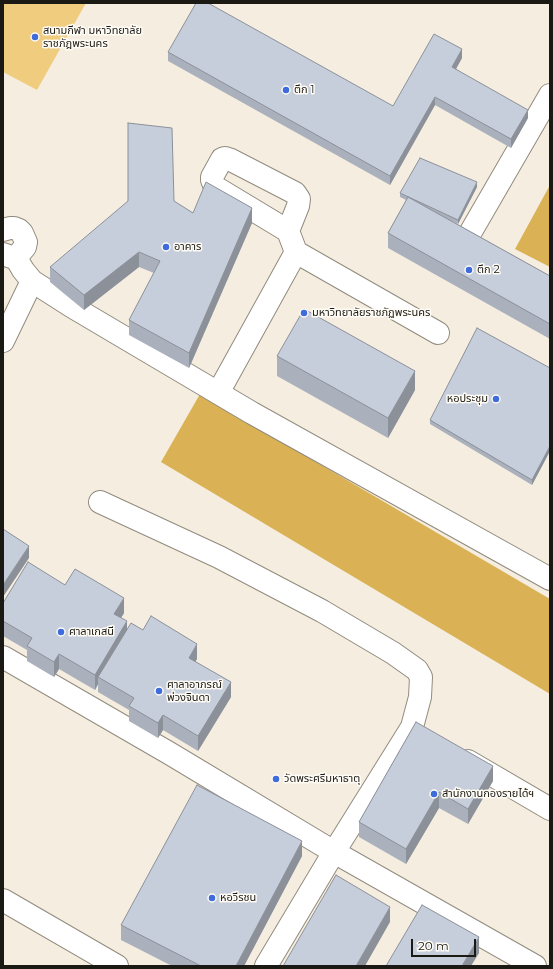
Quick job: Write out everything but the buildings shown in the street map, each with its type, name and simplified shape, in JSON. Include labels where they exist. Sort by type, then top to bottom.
[{"type":"lane","points":[[469,235],[550,95]]},
{"type":"lane","points":[[3,230],[10,228],[19,230],[26,242],[25,247],[19,254],[9,255]]},
{"type":"lane","points":[[288,231],[296,252],[438,333]]},
{"type":"lane","points":[[218,393],[296,252]]},
{"type":"lane","points":[[9,255],[32,281],[71,306],[252,413],[550,578]]},
{"type":"lane","points":[[3,341],[32,281]]},
{"type":"lane","points":[[100,502],[219,557],[301,600],[393,653],[417,670],[421,677],[420,697],[412,726],[266,966]]},
{"type":"lane","points":[[3,657],[169,753],[334,852],[535,966]]},
{"type":"lane","points":[[467,761],[550,809]]},
{"type":"lane","points":[[3,900],[117,966]]},
{"type":"shaded area","name":"สนามกีฬา มหาวิทยาลัย ราชภัฎพระนคร","points":[[3,3],[86,3],[37,90],[3,72]]},
{"type":"shaded area","points":[[550,185],[550,267],[515,249]]},
{"type":"shaded area","points":[[200,394],[550,599],[550,694],[161,462]]},
{"type":"place","name":"สนามกีฬา มหาวิทยาลัย ราชภัฎพระนคร","points":[[35,37]]},
{"type":"place","name":"ตึก 1","points":[[286,90]]},
{"type":"place","name":"อาคาร","points":[[166,247]]},
{"type":"place","name":"ตึก 2","points":[[469,270]]},
{"type":"place","name":"มหาวิทยาลัยราชภัฏพระนคร","points":[[304,313]]},
{"type":"place","name":"หอประชุม","points":[[496,399]]},
{"type":"place","name":"ศาลาเกสนี","points":[[61,632]]},
{"type":"place","name":"ศาลาอาภรณ์ พ่วงจินดา","points":[[159,691]]},
{"type":"place","name":"วัดพระศรีมหาธาตุ","points":[[276,779]]},
{"type":"place","name":"สำนักงานกองรายได้ฯ","points":[[434,794]]},
{"type":"place","name":"หอวีรชน","points":[[212,898]]}]
